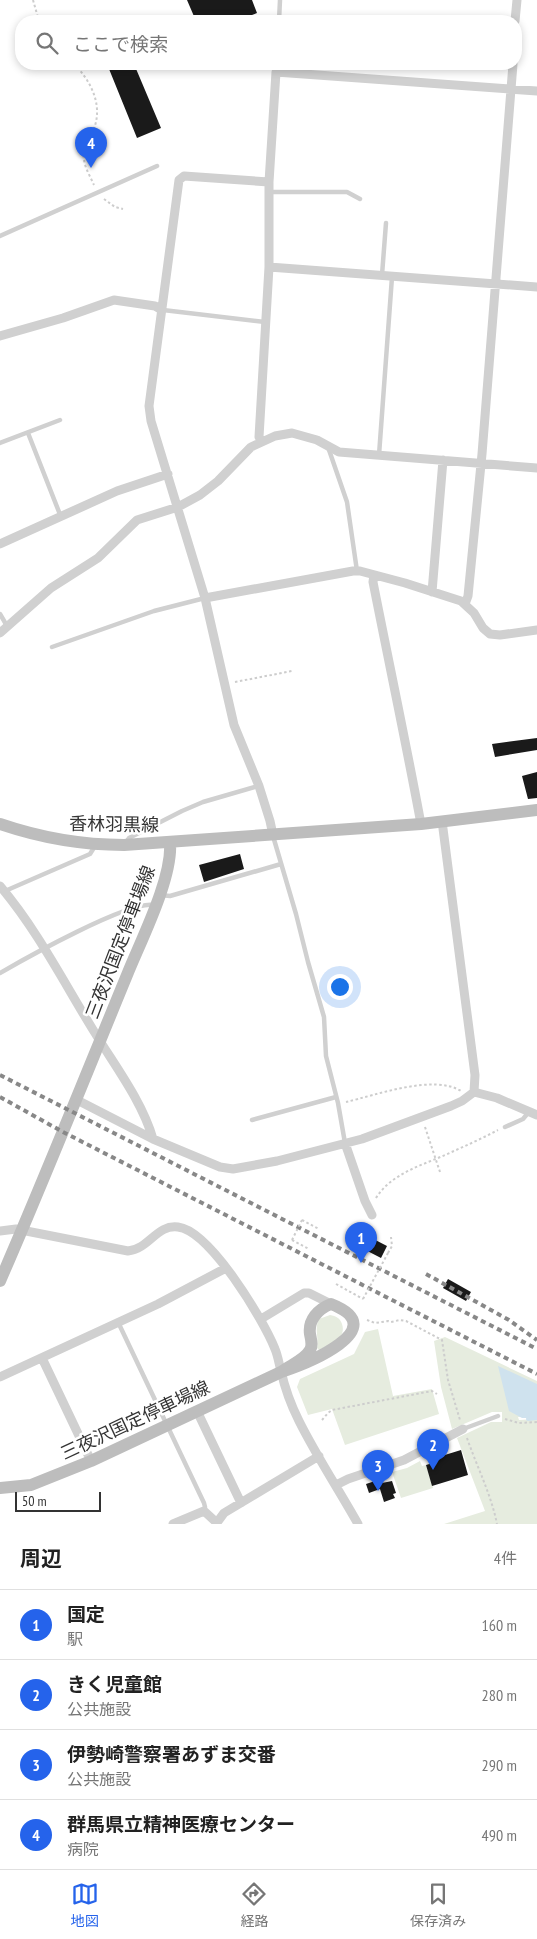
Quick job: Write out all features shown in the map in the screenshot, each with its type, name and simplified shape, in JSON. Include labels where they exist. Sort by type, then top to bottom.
[{"type":"main road","points":[[170,842],[421,824],[537,810]]},
{"type":"main road","name":"香林羽黒線","points":[[0,824],[43,837],[95,845],[170,842]]},
{"type":"main road","name":"三夜沢国定停車場線","points":[[0,1281],[77,1100],[157,900],[168,869],[170,842]]},
{"type":"main road","points":[[331,1304],[351,1317],[353,1325],[349,1335],[339,1346],[320,1357],[281,1372],[303,1358],[310,1351],[312,1319],[320,1309],[331,1304]]},
{"type":"main road","name":"三夜沢国定停車場線","points":[[0,1488],[30,1485],[91,1461],[281,1372]]},
{"type":"street","points":[[515,15],[516,0]]},
{"type":"street","points":[[262,442],[259,437],[269,267],[269,182],[276,70]]},
{"type":"street","points":[[300,70],[537,91]]},
{"type":"street","points":[[465,604],[468,596],[481,463],[512,70]]},
{"type":"street","points":[[269,182],[184,176],[179,180],[149,406],[151,421],[205,598],[223,683],[239,740],[259,786],[270,821],[272,835]]},
{"type":"street","points":[[269,267],[537,287]]},
{"type":"street","points":[[0,336],[62,318],[114,300],[155,306],[162,310]]},
{"type":"street","points":[[4,630],[52,588],[98,558],[137,520],[178,507],[210,488],[251,446],[275,436],[292,433],[303,435],[328,444],[339,452],[537,468]]},
{"type":"street","points":[[432,592],[443,460]]},
{"type":"street","points":[[0,544],[117,491],[168,474]]},
{"type":"street","points":[[205,598],[356,571],[432,592],[465,604],[474,613],[483,628],[490,634],[500,635],[537,630]]},
{"type":"street","points":[[374,575],[373,582],[392,683],[406,740],[421,824]]},
{"type":"street","points":[[442,821],[475,1075],[471,1094]]},
{"type":"street","points":[[2,889],[44,948],[147,1120],[153,1139]]},
{"type":"street","points":[[77,1100],[153,1139],[220,1167],[233,1169],[345,1143],[452,1106],[471,1094],[508,1102],[533,1114]]},
{"type":"street","points":[[345,1143],[372,1215]]},
{"type":"street","points":[[0,1231],[6,1229],[22,1230],[128,1251],[142,1247],[165,1228],[178,1227],[194,1233],[238,1282],[261,1319],[276,1351],[287,1394],[298,1420],[358,1524]]},
{"type":"street","points":[[0,1377],[158,1304],[226,1268]]},
{"type":"street","points":[[261,1319],[304,1293],[309,1293],[331,1304]]},
{"type":"street","points":[[42,1358],[91,1461]]},
{"type":"street","points":[[197,1411],[241,1503]]},
{"type":"street","points":[[336,1485],[404,1460],[464,1429]]},
{"type":"street","points":[[174,1524],[204,1511],[216,1523],[224,1513],[319,1456]]},
{"type":"lane","points":[[279,15],[280,0]]},
{"type":"lane","points":[[0,236],[158,166]]},
{"type":"lane","points":[[269,192],[347,192],[360,199]]},
{"type":"lane","points":[[382,275],[386,223]]},
{"type":"lane","points":[[379,455],[392,276]]},
{"type":"lane","points":[[162,310],[266,322]]},
{"type":"lane","points":[[0,443],[60,420]]},
{"type":"lane","points":[[28,433],[61,517]]},
{"type":"lane","points":[[328,444],[329,454],[347,502],[356,571]]},
{"type":"lane","points":[[52,647],[154,611],[205,598]]},
{"type":"lane","points":[[0,614],[4,630]]},
{"type":"lane","points":[[124,845],[129,838],[182,811],[203,802],[259,786]]},
{"type":"lane","points":[[272,835],[324,1017],[326,1056],[338,1103],[345,1143]]},
{"type":"lane","points":[[2,889],[90,854],[95,845]]},
{"type":"lane","points":[[0,973],[44,948],[118,914],[170,896],[281,864]]},
{"type":"lane","points":[[252,1120],[336,1097]]},
{"type":"lane","points":[[505,1127],[533,1114]]},
{"type":"lane","points":[[118,1322],[204,1503],[204,1511]]},
{"type":"lane","points":[[464,1429],[498,1416]]},
{"type":"path","points":[[33,0],[37,15]]},
{"type":"path","points":[[79,70],[85,77],[95,98],[96,117],[94,129],[84,150],[84,161],[98,193],[105,201],[123,209]]},
{"type":"path","points":[[223,683],[229,684],[292,670]]},
{"type":"path","points":[[338,1103],[427,1085],[446,1085],[471,1094]]},
{"type":"path","points":[[422,1117],[440,1172]]},
{"type":"path","points":[[376,1198],[380,1191],[412,1168],[505,1127]]},
{"type":"path","points":[[309,1249],[292,1240],[302,1220],[319,1230]]},
{"type":"path","points":[[336,1284],[363,1299],[392,1246],[391,1237]]},
{"type":"path","points":[[367,1320],[375,1323],[406,1321],[442,1340],[448,1380],[474,1460],[491,1497],[497,1524]]},
{"type":"path","points":[[322,1420],[332,1410],[432,1391],[437,1394]]},
{"type":"path","points":[[498,1416],[519,1423],[537,1422]]},
{"type":"shaded area","points":[[330,1315],[340,1320],[343,1329],[342,1334],[319,1350],[317,1348],[317,1330],[319,1319]]},
{"type":"shaded area","points":[[378,1329],[393,1396],[432,1389],[439,1414],[345,1445],[332,1409],[308,1415],[297,1387],[300,1379],[354,1354],[365,1332]]},
{"type":"shaded area","points":[[445,1337],[537,1381],[537,1417],[518,1417],[519,1420],[537,1419],[537,1524],[444,1524],[485,1511],[457,1438],[491,1422],[502,1422],[502,1412],[492,1412],[452,1429],[441,1387],[434,1341]]},
{"type":"shaded area","points":[[420,1461],[422,1466],[426,1465],[433,1488],[401,1498],[392,1472],[407,1468]]},
{"type":"water","points":[[498,1366],[537,1384],[537,1418],[522,1418],[509,1411]]},
{"type":"building","points":[[187,0],[252,0],[257,13],[252,15],[193,15]]},
{"type":"building","points":[[109,70],[137,70],[161,128],[137,138]]},
{"type":"building","points":[[537,738],[537,750],[495,757],[492,744]]},
{"type":"building","points":[[537,772],[537,798],[528,799],[522,776]]},
{"type":"building","points":[[240,854],[244,869],[204,882],[199,865]]},
{"type":"building","points":[[354,1229],[387,1246],[381,1258],[348,1241]]},
{"type":"building","points":[[448,1279],[471,1292],[466,1301],[443,1288]]},
{"type":"building","points":[[461,1450],[468,1475],[432,1486],[426,1465],[436,1462],[435,1458]]},
{"type":"building","points":[[381,1479],[382,1483],[392,1481],[396,1493],[393,1494],[395,1498],[384,1502],[380,1489],[369,1493],[366,1484]]},
{"type":"waterway","points":[[528,1419],[537,1418]]},
{"type":"railway","points":[[0,1075],[537,1349]]},
{"type":"railway","points":[[0,1097],[63,1132],[537,1374]]},
{"type":"railway","points":[[426,1274],[509,1320],[537,1340]]},
{"type":"place","name":"群馬県立精神医療センター","points":[[91,168]]},
{"type":"place","name":"国定","points":[[361,1263]]},
{"type":"place","name":"きく児童館","points":[[433,1470]]},
{"type":"place","name":"伊勢崎警察署あずま交番","points":[[378,1491]]}]
